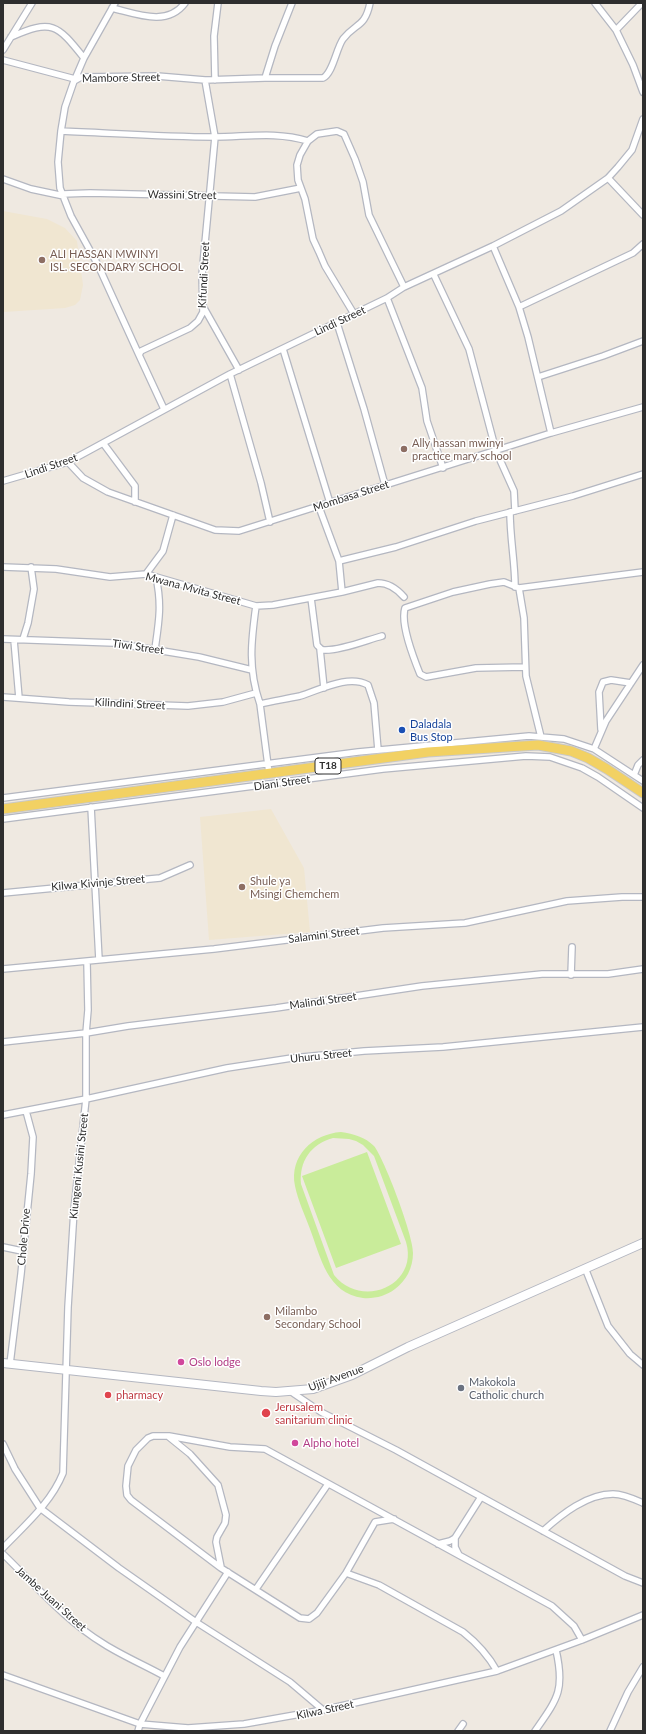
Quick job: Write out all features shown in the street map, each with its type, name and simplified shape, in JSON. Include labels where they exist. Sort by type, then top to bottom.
[{"type":"main road","name":"T18","points":[[3,809],[428,752],[539,739],[588,758],[643,793]]},
{"type":"main road","name":"Ujiji Avenue","points":[[6,1363],[261,1391],[313,1389],[352,1375],[408,1347],[643,1243]]},
{"type":"street","points":[[3,50],[32,3]]},
{"type":"street","points":[[3,60],[76,79],[84,58],[114,5],[141,16],[163,17],[175,14],[185,3]]},
{"type":"street","points":[[215,80],[214,36],[218,3]]},
{"type":"street","points":[[265,78],[275,46],[292,3]]},
{"type":"street","name":"Mambore Street","points":[[139,355],[98,265],[71,216],[58,180],[61,131],[69,93],[76,79],[81,76],[157,76],[205,80],[324,77],[330,70],[343,40],[364,22],[370,3]]},
{"type":"street","points":[[595,3],[616,30],[633,65],[643,92]]},
{"type":"street","points":[[616,30],[642,3]]},
{"type":"street","points":[[10,37],[31,28],[48,26],[64,34],[84,58]]},
{"type":"street","name":"Kifundi Street","points":[[139,355],[141,351],[190,328],[198,322],[202,316],[204,308],[202,276],[215,137],[205,80]]},
{"type":"street","name":"Lindi Street","points":[[3,481],[68,462],[230,374],[337,323],[404,288],[494,246],[561,212],[608,178],[632,150],[643,119]]},
{"type":"street","points":[[61,131],[215,137],[278,134],[292,136],[308,141]]},
{"type":"street","points":[[354,314],[329,272],[313,239],[308,210],[301,188],[297,165],[308,141],[318,134],[332,131],[341,132],[344,134],[363,182],[369,215],[404,288]]},
{"type":"street","points":[[608,178],[643,215]]},
{"type":"street","name":"Wassini Street","points":[[3,179],[31,188],[63,195],[255,197],[301,188]]},
{"type":"street","points":[[518,307],[633,253],[643,244]]},
{"type":"street","points":[[494,246],[518,307],[538,377],[551,434]]},
{"type":"street","points":[[434,275],[469,349],[496,451],[514,491],[510,530],[517,587],[524,618],[526,676],[539,739]]},
{"type":"street","points":[[387,298],[422,388],[427,421],[443,468]]},
{"type":"street","points":[[204,308],[239,370]]},
{"type":"street","points":[[337,323],[364,409],[385,486]]},
{"type":"street","points":[[538,377],[603,356],[643,341]]},
{"type":"street","points":[[283,349],[330,503]]},
{"type":"street","points":[[139,355],[164,409]]},
{"type":"street","points":[[230,374],[261,483],[270,522]]},
{"type":"street","name":"Mombasa Street","points":[[68,462],[83,478],[108,492],[215,530],[239,531],[643,407]]},
{"type":"street","points":[[103,443],[136,486],[135,502]]},
{"type":"street","points":[[339,561],[396,547],[476,521],[513,512],[643,474]]},
{"type":"street","points":[[319,507],[339,561],[342,592]]},
{"type":"street","points":[[146,574],[163,551],[174,515]]},
{"type":"street","name":"Mwana Mvita Street","points":[[3,567],[31,567],[110,577],[146,574],[256,606],[342,592],[373,583],[383,583],[398,590],[404,597]]},
{"type":"street","points":[[23,640],[28,623],[34,590],[31,567]]},
{"type":"street","points":[[525,667],[476,668],[426,677],[420,674],[408,638],[403,613],[405,608],[460,590],[497,583],[508,583],[517,587],[643,572]]},
{"type":"street","points":[[155,649],[160,610],[160,598],[156,577]]},
{"type":"street","points":[[311,598],[316,645],[320,649],[324,688]]},
{"type":"street","points":[[256,606],[251,659],[256,693],[260,704],[269,773]]},
{"type":"street","points":[[320,649],[324,650],[346,646],[382,636]]},
{"type":"street","name":"Tiwi Street","points":[[3,639],[114,643],[199,657],[252,670]]},
{"type":"street","points":[[14,640],[19,698]]},
{"type":"street","points":[[594,749],[601,729],[643,665]]},
{"type":"street","points":[[601,729],[600,692],[603,682],[611,680],[631,682]]},
{"type":"street","points":[[260,704],[299,696],[350,681],[361,681],[368,685],[374,703],[378,750]]},
{"type":"street","name":"Kilindini Street","points":[[3,697],[69,702],[188,706],[223,702],[256,693]]},
{"type":"street","points":[[3,798],[378,750],[539,739],[564,739],[594,749],[643,781]]},
{"type":"street","name":"Diani Street","points":[[3,818],[384,768],[537,756],[550,757],[582,768],[598,777],[643,808]]},
{"type":"street","points":[[634,775],[638,765],[643,760]]},
{"type":"street","points":[[91,807],[99,960]]},
{"type":"street","name":"Kilwa Kivinje Street","points":[[3,893],[160,878],[190,865]]},
{"type":"street","name":"Salamini Street","points":[[3,969],[214,949],[383,928],[465,923],[567,901],[643,897]]},
{"type":"street","points":[[571,975],[572,947]]},
{"type":"street","name":"Kiungeni Kusini Street","points":[[3,1548],[40,1508],[58,1483],[62,1472],[74,1210],[86,1100],[86,1033],[88,1010],[87,962]]},
{"type":"street","name":"Malindi Street","points":[[3,1042],[86,1033],[128,1026],[276,1008],[422,986],[542,974],[608,974],[643,969]]},
{"type":"street","name":"Uhuru Street","points":[[3,1115],[86,1100],[227,1068],[292,1058],[364,1051],[443,1047],[643,1027]]},
{"type":"street","name":"Chole Drive","points":[[6,1363],[21,1274],[22,1251],[31,1174],[33,1137],[26,1111]]},
{"type":"street","points":[[3,1247],[22,1251]]},
{"type":"street","points":[[585,1268],[608,1326],[630,1354],[643,1365]]},
{"type":"street","points":[[290,1391],[321,1412],[396,1450],[481,1498],[626,1576],[643,1582]]},
{"type":"street","points":[[394,1519],[376,1522],[346,1573],[317,1613],[309,1618],[300,1618],[221,1568],[137,1506],[127,1495],[126,1476],[128,1466],[136,1450],[148,1438],[153,1436],[169,1436],[230,1447],[265,1449],[394,1519],[552,1606],[574,1626],[582,1640]]},
{"type":"street","points":[[169,1436],[190,1454],[218,1485],[224,1502],[226,1515],[225,1523],[217,1537],[216,1542],[221,1568]]},
{"type":"street","points":[[3,1444],[15,1469],[40,1508],[119,1568],[196,1622],[290,1682],[323,1710]]},
{"type":"street","points":[[256,1589],[328,1484]]},
{"type":"street","points":[[543,1531],[569,1510],[603,1495],[614,1494],[625,1496],[643,1503]]},
{"type":"street","points":[[438,1544],[455,1538],[481,1498]]},
{"type":"street","points":[[455,1538],[455,1547],[460,1556]]},
{"type":"street","name":"Jambe Juani Street","points":[[3,1554],[56,1606],[83,1629],[104,1644],[164,1676]]},
{"type":"street","points":[[138,1731],[164,1676],[228,1572]]},
{"type":"street","points":[[346,1573],[379,1585],[463,1632],[482,1650],[497,1671]]},
{"type":"street","name":"Kilwa Street","points":[[3,1675],[140,1724],[188,1728],[214,1727],[288,1718],[497,1671],[556,1650],[643,1615]]},
{"type":"street","points":[[535,1731],[548,1713],[559,1692],[560,1666],[556,1650]]},
{"type":"street","points":[[610,1731],[628,1692],[642,1670]]},
{"type":"street","points":[[458,1731],[463,1724]]},
{"type":"shaded area","name":"ALI HASSAN MWINYI ISL. SECONDARY SCHOOL","points":[[3,211],[47,219],[65,228],[77,241],[83,285],[80,300],[75,305],[65,308],[3,312]]},
{"type":"shaded area","points":[[271,809],[304,868],[310,932],[209,940],[200,817]]},
{"type":"green space","points":[[341,1132],[355,1135],[367,1140],[374,1146],[379,1153],[404,1215],[412,1244],[412,1264],[406,1278],[388,1294],[371,1298],[363,1298],[351,1295],[333,1282],[322,1262],[298,1197],[294,1175],[300,1156],[305,1148],[313,1142],[321,1137]],"holes":[[[333,1138],[349,1139],[363,1145],[374,1156],[406,1242],[408,1257],[404,1270],[396,1281],[385,1288],[373,1291],[359,1291],[346,1285],[334,1275],[301,1184],[304,1161],[318,1144]]]},
{"type":"green space","points":[[367,1152],[401,1244],[336,1268],[302,1176]]},
{"type":"place","name":"ALI HASSAN MWINYI ISL. SECONDARY SCHOOL","points":[[42,260]]},
{"type":"place","name":"Ally hassan mwinyi practice mary school","points":[[404,449]]},
{"type":"place","name":"Daladala Bus Stop","points":[[402,730]]},
{"type":"place","name":"Shule ya Msingi Chemchem","points":[[242,887]]},
{"type":"place","name":"Milambo Secondary School","points":[[267,1317]]},
{"type":"place","name":"Oslo lodge","points":[[181,1362]]},
{"type":"place","name":"Makokola Catholic church","points":[[461,1388]]},
{"type":"place","name":"pharmacy","points":[[108,1395]]},
{"type":"place","name":"Jerusalem sanitarium clinic","points":[[266,1413]]},
{"type":"place","name":"Alpho hotel","points":[[295,1443]]}]
